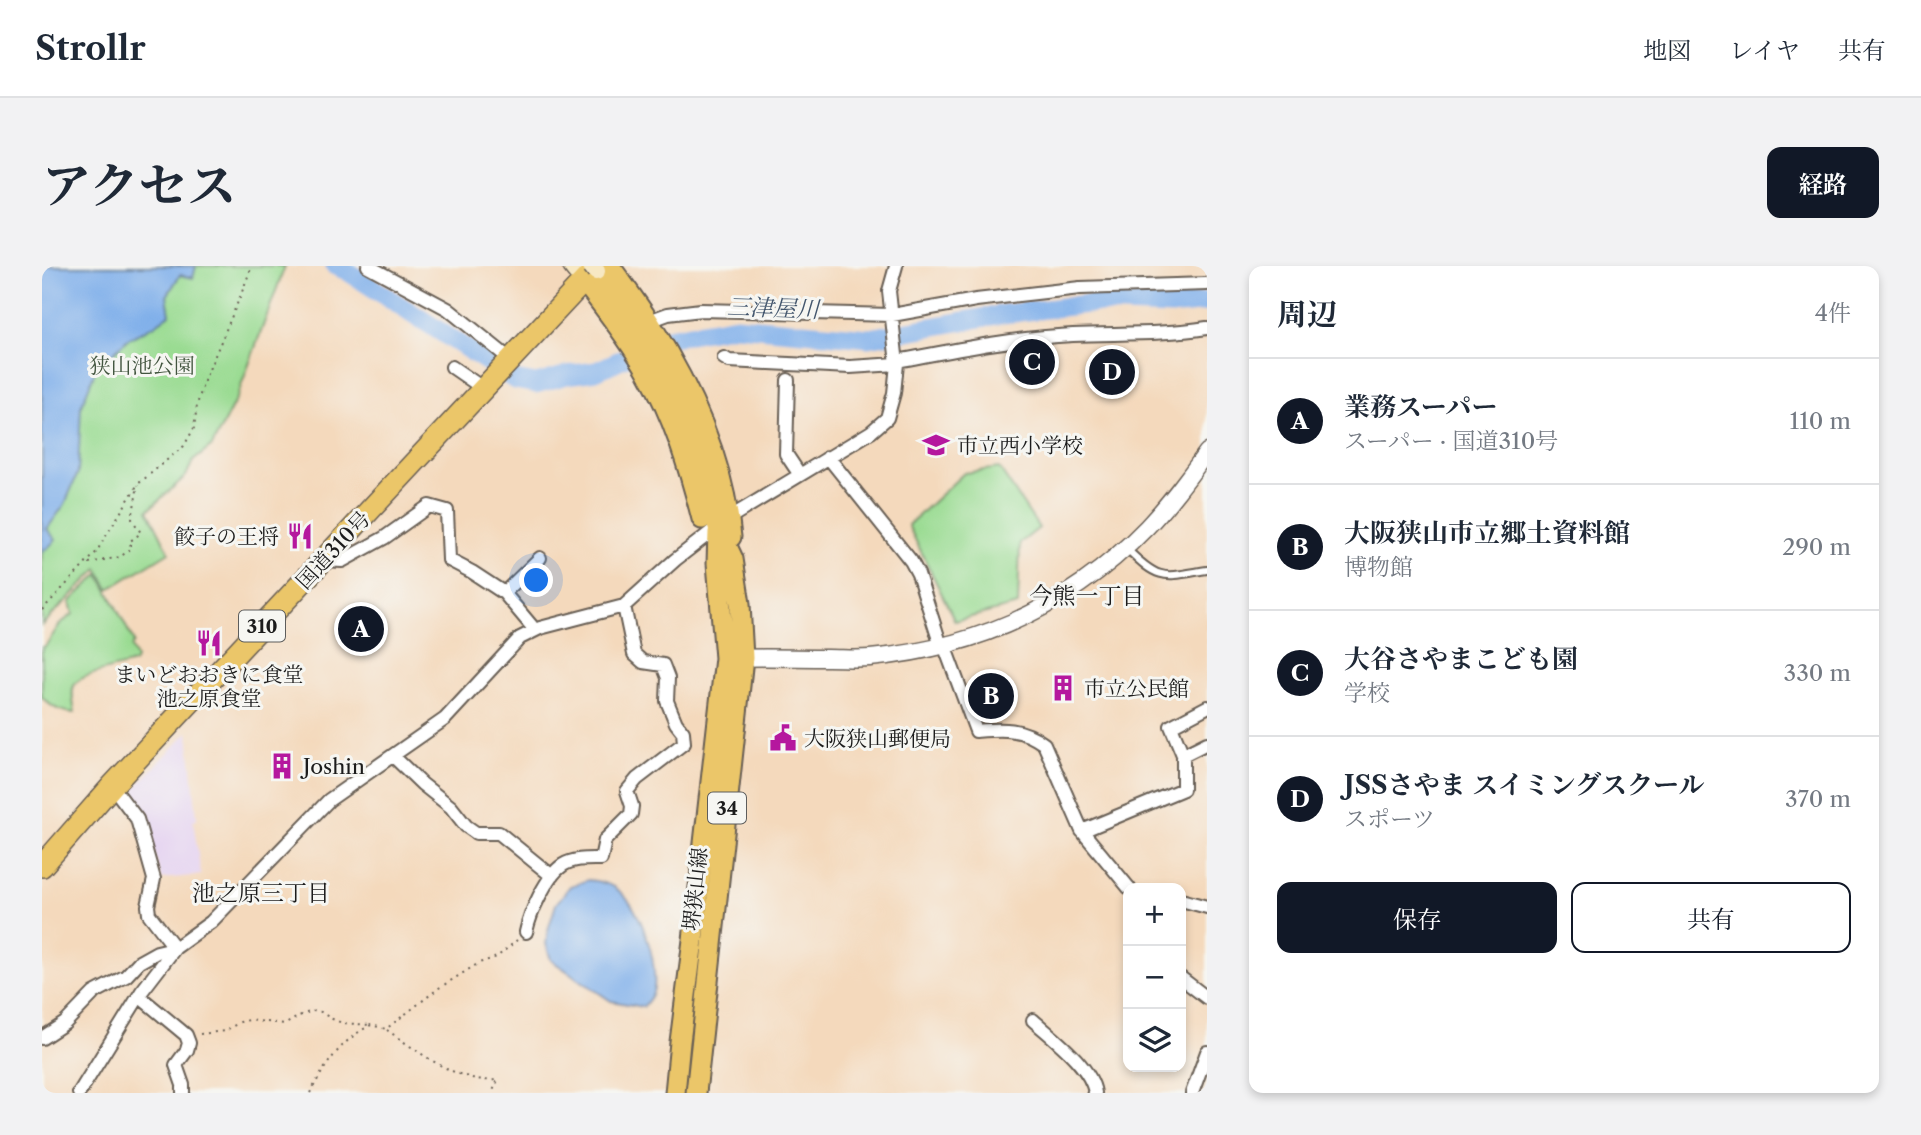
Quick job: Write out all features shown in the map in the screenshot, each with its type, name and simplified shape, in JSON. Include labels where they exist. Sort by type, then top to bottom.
[{"type":"highway","name":"国道310号","points":[[42,866],[112,786],[510,362],[592,269]]},
{"type":"main road","points":[[592,269],[651,324],[661,367]]},
{"type":"main road","points":[[592,269],[626,338],[661,367]]},
{"type":"main road","name":"堺狭山線","points":[[592,269],[639,332],[661,367],[686,419],[718,527],[725,561],[740,604],[696,1093]]},
{"type":"main road","name":"堺狭山線","points":[[675,1093],[693,940],[734,658]]},
{"type":"street","points":[[368,266],[448,309],[510,362]]},
{"type":"street","points":[[79,1093],[139,996],[174,948],[211,922],[330,800],[445,719],[520,638],[535,631],[624,606],[718,527],[871,432],[887,418],[894,393],[897,362],[889,291],[896,266]]},
{"type":"street","points":[[651,324],[668,314],[701,310],[892,317],[976,300],[1080,288],[1207,284]]},
{"type":"street","points":[[724,358],[729,361],[850,366],[897,362],[1030,338],[1177,332],[1207,328]]},
{"type":"street","points":[[452,367],[484,389]]},
{"type":"street","points":[[788,380],[786,454],[800,475]]},
{"type":"street","points":[[734,658],[867,658],[907,653],[942,646],[1015,622],[1091,577],[1126,548],[1149,524],[1207,452]]},
{"type":"street","points":[[828,457],[911,561],[918,574],[975,731],[1010,729],[1035,737],[1044,744],[1082,831],[1125,883]]},
{"type":"street","points":[[323,560],[342,561],[384,538],[429,506],[447,511],[449,560],[504,593],[535,631]]},
{"type":"street","points":[[504,593],[540,558]]},
{"type":"street","points":[[526,932],[529,917],[552,876],[564,864],[580,859],[601,859],[606,840],[631,814],[632,806],[627,791],[637,779],[684,743],[683,732],[667,701],[668,678],[663,665],[643,662],[634,653],[624,606]]},
{"type":"street","points":[[1082,831],[1183,789],[1183,755],[1171,726],[1207,708]]},
{"type":"street","points":[[1183,755],[1207,743]]},
{"type":"street","points":[[393,756],[451,807],[466,826],[476,833],[499,833],[552,876]]},
{"type":"street","points":[[112,786],[137,820],[144,844],[154,879],[148,906],[149,914],[174,948]]},
{"type":"street","points":[[1186,901],[1207,907]]},
{"type":"street","points":[[42,1038],[65,1023],[94,993],[126,976],[139,962],[158,952],[174,948]]},
{"type":"street","points":[[1186,982],[1207,998]]},
{"type":"street","points":[[139,996],[186,1035],[189,1043],[187,1050],[176,1065],[183,1093]]},
{"type":"street","points":[[1033,1020],[1084,1068],[1095,1093]]},
{"type":"street","points":[[1192,1093],[1207,1052]]},
{"type":"lane","points":[[1126,548],[1146,568],[1166,576],[1207,570]]},
{"type":"path","points":[[42,610],[95,554],[138,484],[184,446],[194,428],[204,381],[252,266]]},
{"type":"path","points":[[88,563],[120,557],[132,548],[129,542],[141,533],[132,519],[138,484]]},
{"type":"path","points":[[386,1029],[439,988],[479,963],[497,957],[526,932]]},
{"type":"path","points":[[186,1035],[225,1031],[249,1020],[286,1024],[312,1011],[321,1012],[342,1023],[386,1029],[439,1064],[471,1079],[498,1080],[492,1093]]},
{"type":"path","points":[[310,1093],[329,1060],[346,1041],[371,1025]]},
{"type":"shaded area","points":[[188,732],[197,818],[193,821],[201,875],[161,879],[148,827],[129,794]]},
{"type":"green space","name":"狭山池公園","points":[[42,266],[285,266],[237,397],[212,446],[193,461],[186,476],[148,510],[169,552],[109,589],[98,569],[42,625]]},
{"type":"green space","points":[[999,468],[1039,528],[1020,543],[1018,605],[955,621],[908,525],[964,473]]},
{"type":"green space","points":[[99,574],[134,642],[131,647],[136,659],[134,663],[79,680],[73,690],[75,713],[65,712],[53,707],[42,697],[42,647],[60,624],[73,614],[70,602]]},
{"type":"water","points":[[42,266],[196,266],[193,278],[180,275],[167,296],[170,314],[128,339],[96,369],[81,407],[78,473],[65,504],[47,529],[56,540],[42,553]]},
{"type":"water","points":[[588,880],[605,883],[619,891],[641,922],[650,950],[654,976],[653,994],[643,1007],[611,1001],[551,960],[546,944],[556,904],[570,886]]},
{"type":"waterway","name":"三津屋川","points":[[335,266],[347,271],[515,380],[536,384],[567,375],[596,371],[667,338],[736,326],[869,338],[1003,314],[1096,303],[1171,306],[1207,302]]},
{"type":"place","name":"大谷さやまこども園","points":[[1032,362]]},
{"type":"place","name":"JSSさやま スイミングスクール","points":[[1112,372]]},
{"type":"place","name":"市立西小学校","points":[[936,445]]},
{"type":"place","name":"餃子の王将","points":[[300,536]]},
{"type":"place","name":"業務スーパー","points":[[361,629]]},
{"type":"place","name":"まいどおおきに食堂 池之原食堂","points":[[209,643]]},
{"type":"place","name":"市立公民館","points":[[1063,688]]},
{"type":"place","name":"大阪狭山市立郷土資料館","points":[[991,696]]},
{"type":"place","name":"大阪狭山郵便局","points":[[783,738]]},
{"type":"place","name":"Joshin","points":[[282,766]]},
{"type":"district","name":"今熊一丁目","points":[[1087,596]]},
{"type":"district","name":"池之原三丁目","points":[[261,893]]}]
